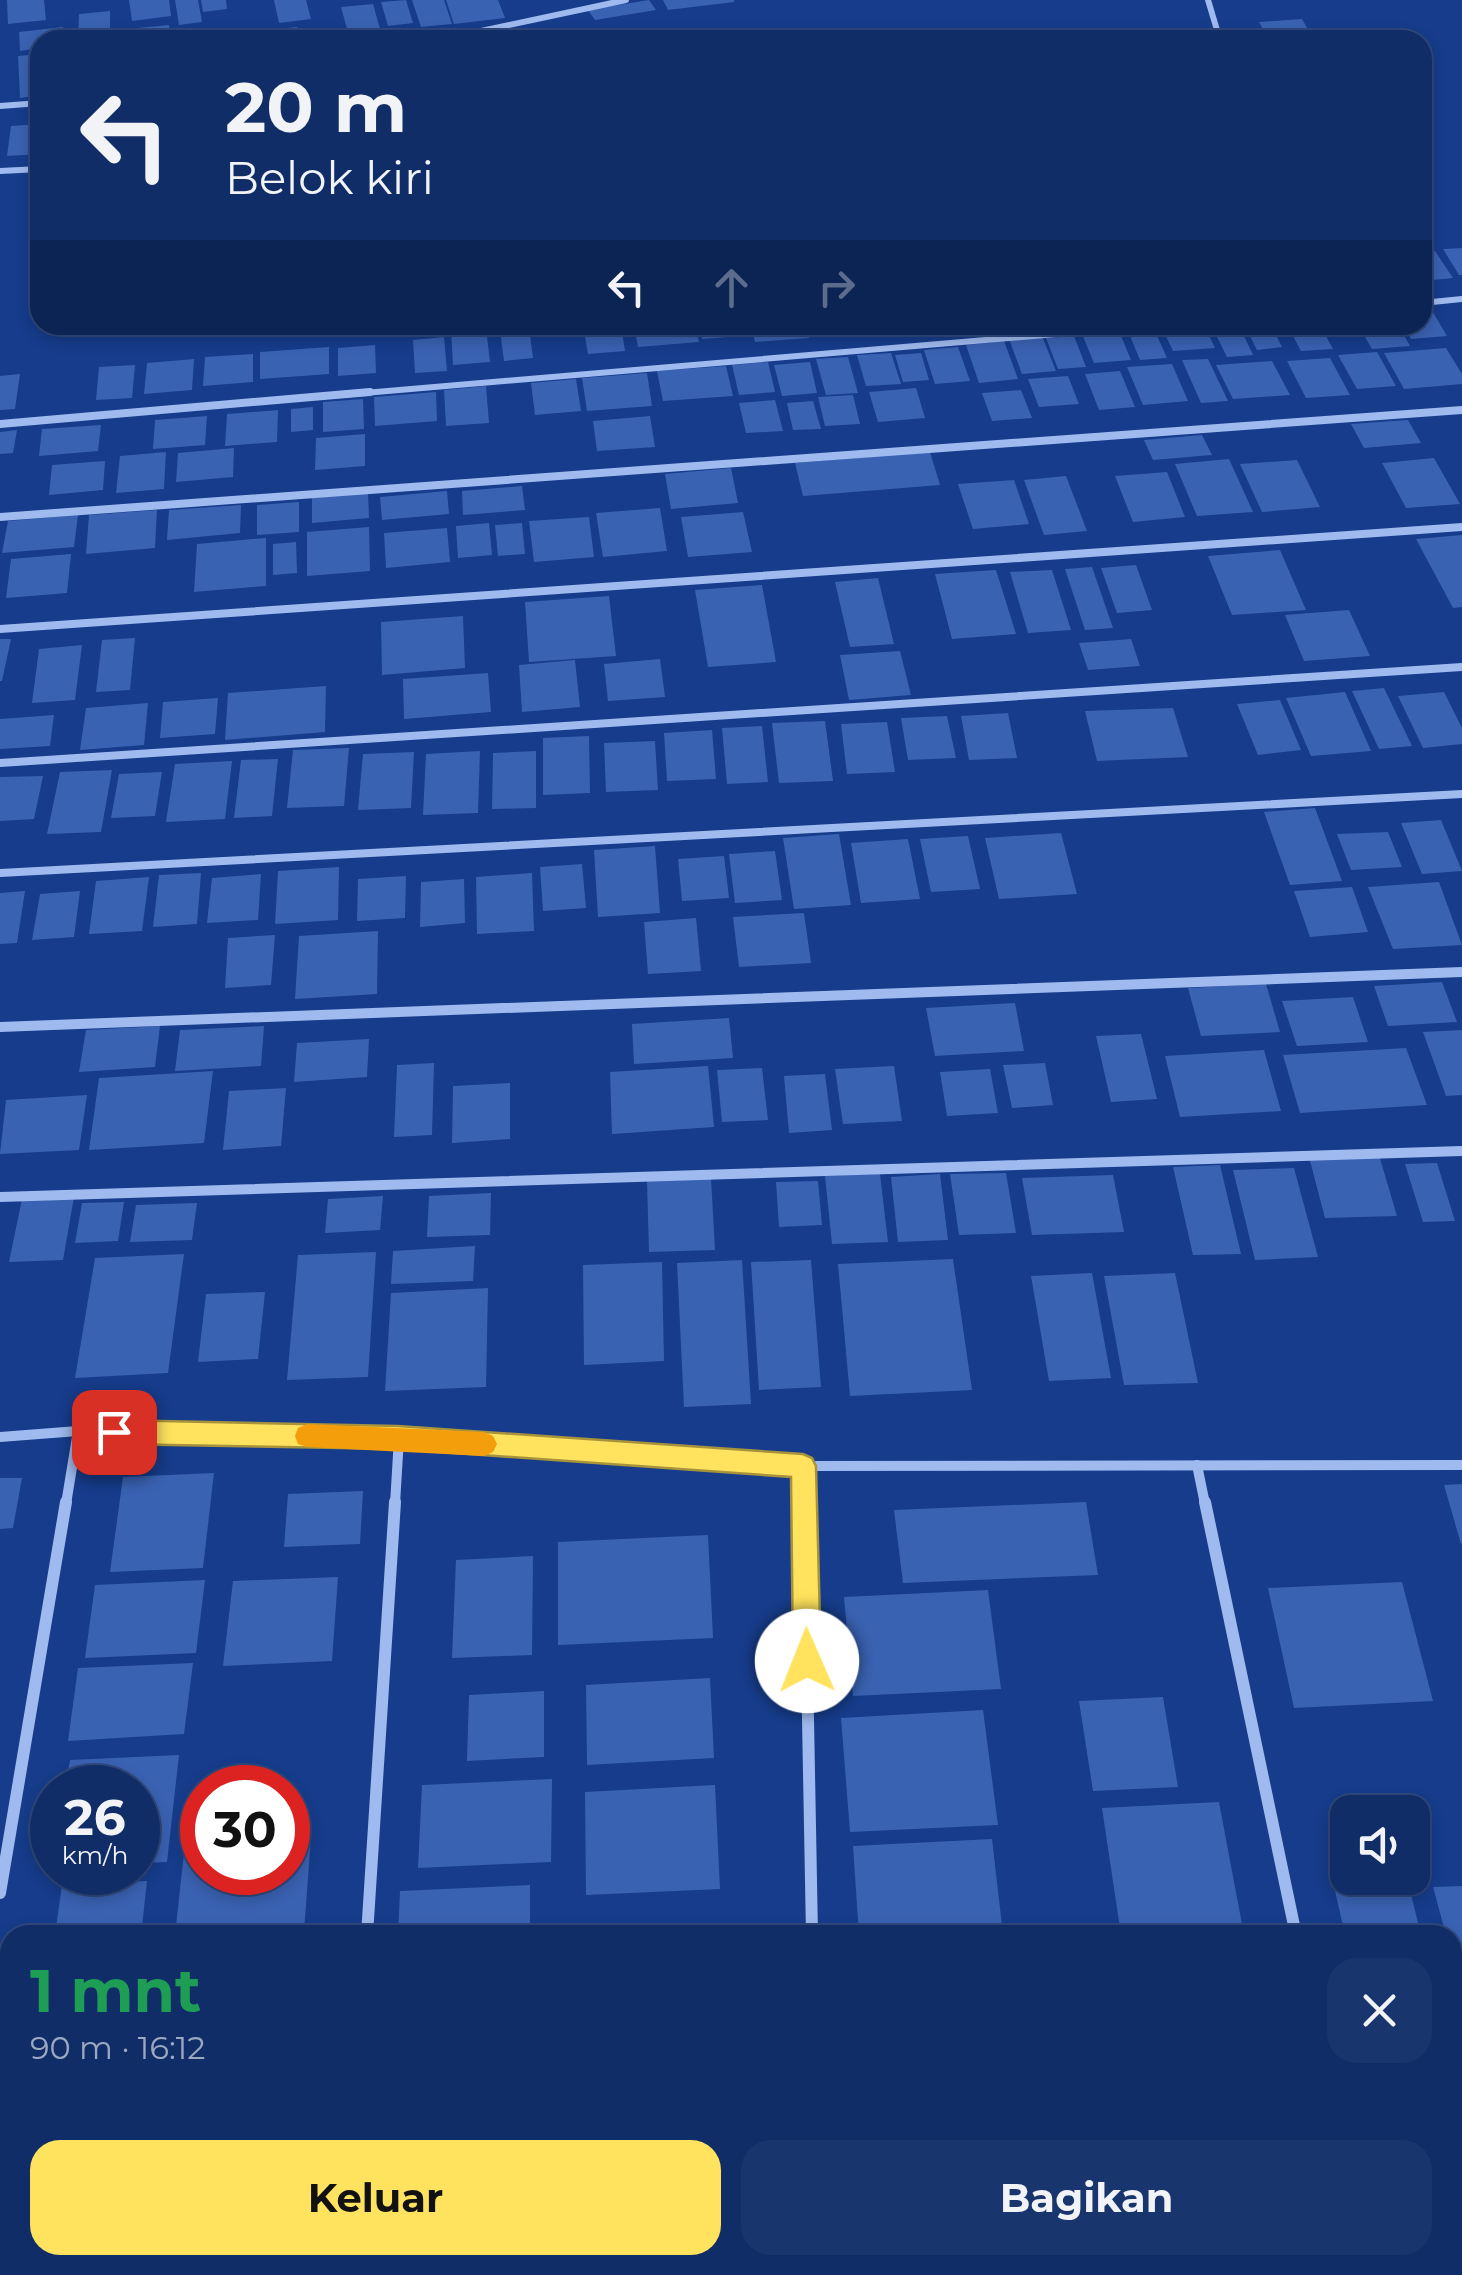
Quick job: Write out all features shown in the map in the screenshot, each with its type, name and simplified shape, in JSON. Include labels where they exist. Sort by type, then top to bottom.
[{"type":"street","points":[[486,30],[626,0]]},
{"type":"street","points":[[1208,0],[1217,30]]},
{"type":"street","points":[[0,106],[30,104]]},
{"type":"street","points":[[0,171],[30,170]]},
{"type":"street","points":[[1432,302],[1462,300]]},
{"type":"street","points":[[0,424],[1045,335]]},
{"type":"street","points":[[0,517],[1462,410]]},
{"type":"street","points":[[0,630],[1462,527]]},
{"type":"street","points":[[0,763],[1462,667]]},
{"type":"street","points":[[0,873],[1462,794]]},
{"type":"street","points":[[0,1027],[1462,972]]},
{"type":"street","points":[[0,1196],[1462,1151]]},
{"type":"street","points":[[0,1438],[78,1431],[398,1438],[803,1466],[1462,1465]]},
{"type":"street","points":[[0,1893],[78,1431]]},
{"type":"street","points":[[367,1925],[398,1438]]},
{"type":"street","points":[[803,1466],[812,1925]]},
{"type":"street","points":[[1197,1466],[1294,1925]]},
{"type":"building","points":[[7,0],[44,0],[46,20],[8,24]]},
{"type":"building","points":[[129,0],[169,0],[171,16],[132,21]]},
{"type":"building","points":[[175,0],[198,0],[202,22],[179,25]]},
{"type":"building","points":[[201,0],[226,0],[227,9],[203,12]]},
{"type":"building","points":[[274,0],[306,0],[311,19],[279,23]]},
{"type":"building","points":[[406,0],[413,23],[388,26],[381,2]]},
{"type":"building","points":[[412,0],[444,0],[452,24],[421,27]]},
{"type":"building","points":[[446,0],[498,0],[505,18],[454,24]]},
{"type":"building","points":[[649,0],[656,10],[595,20],[588,10]]},
{"type":"building","points":[[663,0],[734,0],[734,2],[668,10]]},
{"type":"building","points":[[373,4],[380,30],[347,30],[341,7]]},
{"type":"building","points":[[110,11],[110,30],[78,30],[79,14]]},
{"type":"building","points":[[1302,19],[1308,30],[1263,30],[1259,22]]},
{"type":"building","points":[[169,25],[169,30],[117,30]]},
{"type":"building","points":[[30,31],[30,50],[20,51],[19,32]]},
{"type":"building","points":[[30,55],[30,96],[20,98],[18,56]]},
{"type":"building","points":[[30,125],[30,155],[7,156],[11,126]]},
{"type":"building","points":[[1462,248],[1462,275],[1459,275],[1443,249]]},
{"type":"building","points":[[1435,251],[1453,278],[1432,280]]},
{"type":"building","points":[[1432,311],[1447,336],[1411,339],[1409,335],[1432,335]]},
{"type":"building","points":[[451,335],[487,335],[490,362],[453,365]]},
{"type":"building","points":[[501,335],[530,335],[533,358],[504,361]]},
{"type":"building","points":[[585,335],[623,335],[625,351],[588,354]]},
{"type":"building","points":[[636,335],[697,335],[699,342],[638,347]]},
{"type":"building","points":[[701,335],[742,336],[702,339]]},
{"type":"building","points":[[753,335],[809,338],[755,342]]},
{"type":"building","points":[[1082,335],[1121,335],[1131,360],[1094,363]]},
{"type":"building","points":[[1130,335],[1157,335],[1167,358],[1140,360]]},
{"type":"building","points":[[1165,335],[1209,335],[1215,348],[1173,351]]},
{"type":"building","points":[[1216,335],[1244,335],[1253,355],[1227,357]]},
{"type":"building","points":[[1250,335],[1276,335],[1282,347],[1257,350]]},
{"type":"building","points":[[1292,335],[1325,335],[1333,349],[1301,351]]},
{"type":"building","points":[[1364,335],[1404,335],[1410,346],[1372,349]]},
{"type":"building","points":[[1042,336],[1056,371],[1022,374],[1009,339]]},
{"type":"building","points":[[1074,336],[1086,367],[1058,369],[1046,338]]},
{"type":"building","points":[[444,337],[447,371],[415,373],[413,340]]},
{"type":"building","points":[[1004,341],[1018,379],[979,383],[966,345]]},
{"type":"building","points":[[375,345],[376,373],[338,376],[338,348]]},
{"type":"building","points":[[329,347],[329,374],[260,379],[260,352]]},
{"type":"building","points":[[958,347],[970,381],[935,384],[924,350]]},
{"type":"building","points":[[1446,348],[1462,374],[1462,384],[1404,389],[1384,353]]},
{"type":"building","points":[[1377,352],[1396,386],[1357,389],[1338,355]]},
{"type":"building","points":[[891,353],[901,384],[866,386],[857,355]]},
{"type":"building","points":[[921,353],[929,380],[903,382],[895,355]]},
{"type":"building","points":[[253,354],[253,382],[203,386],[205,357]]},
{"type":"building","points":[[848,357],[858,393],[826,395],[816,359]]},
{"type":"building","points":[[1330,358],[1350,395],[1306,398],[1287,361]]},
{"type":"building","points":[[194,359],[192,390],[144,394],[147,363]]},
{"type":"building","points":[[1208,359],[1228,401],[1201,403],[1182,360]]},
{"type":"building","points":[[1272,361],[1290,395],[1233,399],[1216,365]]},
{"type":"building","points":[[768,362],[775,392],[739,395],[732,365]]},
{"type":"building","points":[[810,362],[817,393],[782,396],[774,365]]},
{"type":"building","points":[[1172,364],[1188,401],[1143,405],[1127,367]]},
{"type":"building","points":[[135,365],[132,398],[96,400],[99,367]]},
{"type":"building","points":[[726,366],[733,396],[663,401],[657,371]]},
{"type":"building","points":[[1120,371],[1135,407],[1099,410],[1085,374]]},
{"type":"building","points":[[647,373],[652,406],[587,411],[582,378]]},
{"type":"building","points":[[20,374],[15,409],[0,410],[0,376]]},
{"type":"building","points":[[1068,376],[1079,404],[1039,407],[1028,379]]},
{"type":"building","points":[[576,379],[581,411],[535,415],[531,383]]},
{"type":"building","points":[[486,386],[489,423],[446,426],[444,390]]},
{"type":"building","points":[[916,388],[925,418],[878,422],[869,392]]},
{"type":"building","points":[[1021,390],[1032,418],[992,421],[982,393]]},
{"type":"building","points":[[436,392],[437,421],[375,426],[374,397]]},
{"type":"building","points":[[853,395],[860,424],[825,426],[818,397]]},
{"type":"building","points":[[363,399],[364,429],[323,432],[323,402]]},
{"type":"building","points":[[775,400],[783,431],[746,433],[739,403]]},
{"type":"building","points":[[813,401],[821,429],[793,430],[787,403]]},
{"type":"building","points":[[313,407],[313,430],[291,432],[291,409]]},
{"type":"building","points":[[278,410],[277,442],[225,446],[227,414]]},
{"type":"building","points":[[207,416],[205,445],[153,449],[155,420]]},
{"type":"building","points":[[650,416],[655,447],[597,451],[593,421]]},
{"type":"building","points":[[1408,420],[1421,443],[1364,448],[1351,424]]},
{"type":"building","points":[[101,425],[98,451],[39,456],[42,429]]},
{"type":"building","points":[[17,430],[13,453],[0,454],[0,432]]},
{"type":"building","points":[[365,434],[365,466],[315,470],[316,438]]},
{"type":"building","points":[[1202,435],[1212,455],[1153,460],[1144,440]]},
{"type":"building","points":[[234,448],[233,477],[176,482],[178,453]]},
{"type":"building","points":[[166,452],[164,489],[116,493],[120,456]]},
{"type":"building","points":[[930,452],[940,485],[803,496],[795,463]]},
{"type":"building","points":[[1434,458],[1460,504],[1406,508],[1382,463]]},
{"type":"building","points":[[1229,459],[1253,512],[1197,516],[1175,464]]},
{"type":"building","points":[[1297,460],[1320,507],[1262,512],[1240,464]]},
{"type":"building","points":[[105,461],[103,490],[49,495],[52,465]]},
{"type":"building","points":[[731,468],[738,503],[671,509],[665,474]]},
{"type":"building","points":[[1167,472],[1185,517],[1133,522],[1115,476]]},
{"type":"building","points":[[1066,476],[1087,531],[1044,535],[1024,480]]},
{"type":"building","points":[[1014,480],[1029,524],[973,529],[958,484]]},
{"type":"building","points":[[522,486],[525,510],[463,515],[462,491]]},
{"type":"building","points":[[447,491],[449,514],[382,520],[380,497]]},
{"type":"building","points":[[368,493],[369,518],[312,523],[312,498]]},
{"type":"building","points":[[299,502],[299,532],[257,535],[257,505]]},
{"type":"building","points":[[241,505],[240,533],[167,540],[169,510]]},
{"type":"building","points":[[660,508],[667,551],[603,557],[596,513]]},
{"type":"building","points":[[157,510],[155,548],[86,554],[89,515]]},
{"type":"building","points":[[743,512],[752,552],[688,557],[681,517]]},
{"type":"building","points":[[78,515],[74,547],[2,553],[8,521]]},
{"type":"building","points":[[589,517],[594,557],[534,562],[529,521]]},
{"type":"building","points":[[489,523],[492,555],[458,558],[456,526]]},
{"type":"building","points":[[522,523],[525,554],[498,556],[495,525]]},
{"type":"building","points":[[369,527],[370,571],[307,576],[307,532]]},
{"type":"building","points":[[447,528],[450,562],[386,568],[384,533]]},
{"type":"building","points":[[1462,535],[1462,607],[1453,608],[1416,539]]},
{"type":"building","points":[[266,538],[266,586],[194,592],[197,544]]},
{"type":"building","points":[[296,542],[297,573],[273,575],[273,544]]},
{"type":"building","points":[[1280,550],[1306,610],[1232,615],[1208,556]]},
{"type":"building","points":[[71,554],[67,593],[6,598],[11,559]]},
{"type":"building","points":[[1136,565],[1152,610],[1117,613],[1101,568]]},
{"type":"building","points":[[1092,567],[1113,628],[1085,630],[1065,569]]},
{"type":"building","points":[[996,570],[1016,634],[952,639],[935,574]]},
{"type":"building","points":[[1052,570],[1071,630],[1028,633],[1010,572]]},
{"type":"building","points":[[878,578],[894,644],[850,647],[835,582]]},
{"type":"building","points":[[762,585],[776,662],[708,667],[695,590]]},
{"type":"building","points":[[609,596],[616,656],[529,662],[525,602]]},
{"type":"building","points":[[1349,610],[1370,656],[1304,661],[1285,615]]},
{"type":"building","points":[[463,616],[465,668],[382,675],[381,622]]},
{"type":"building","points":[[135,638],[130,690],[96,692],[102,640]]},
{"type":"building","points":[[0,639],[11,639],[2,681],[0,681]]},
{"type":"building","points":[[1131,639],[1140,666],[1088,670],[1079,643]]},
{"type":"building","points":[[82,645],[75,700],[32,703],[39,649]]},
{"type":"building","points":[[900,651],[911,695],[849,700],[840,655]]},
{"type":"building","points":[[660,659],[665,697],[608,701],[604,664]]},
{"type":"building","points":[[575,660],[580,707],[522,712],[519,665]]},
{"type":"building","points":[[488,673],[491,712],[404,719],[403,679]]},
{"type":"building","points":[[326,686],[325,732],[225,740],[228,693]]},
{"type":"building","points":[[1384,688],[1412,746],[1379,749],[1352,691]]},
{"type":"building","points":[[1345,692],[1371,751],[1311,756],[1286,698]]},
{"type":"building","points":[[1444,692],[1462,728],[1462,744],[1423,748],[1398,696]]},
{"type":"building","points":[[218,698],[215,734],[160,738],[163,702]]},
{"type":"building","points":[[1280,700],[1301,750],[1258,755],[1237,704]]},
{"type":"building","points":[[148,703],[144,745],[80,750],[86,708]]},
{"type":"building","points":[[1173,708],[1188,757],[1097,761],[1085,711]]},
{"type":"building","points":[[1008,713],[1017,758],[969,760],[961,716]]},
{"type":"building","points":[[54,715],[50,746],[0,749],[0,719]]},
{"type":"building","points":[[947,716],[956,758],[908,760],[901,718]]},
{"type":"building","points":[[825,721],[833,781],[779,783],[772,723]]},
{"type":"building","points":[[887,722],[895,772],[847,774],[841,724]]},
{"type":"building","points":[[762,726],[768,782],[727,784],[722,728]]},
{"type":"building","points":[[712,730],[716,779],[667,781],[664,733]]},
{"type":"building","points":[[589,736],[590,793],[543,795],[543,738]]},
{"type":"building","points":[[655,741],[658,790],[606,792],[604,743]]},
{"type":"building","points":[[349,748],[344,806],[287,808],[293,750]]},
{"type":"building","points":[[480,751],[478,813],[423,815],[426,754]]},
{"type":"building","points":[[536,751],[536,808],[492,809],[493,753]]},
{"type":"building","points":[[414,752],[411,808],[358,810],[363,754]]},
{"type":"building","points":[[278,759],[272,816],[234,818],[241,760]]},
{"type":"building","points":[[232,761],[225,819],[166,822],[175,764]]},
{"type":"building","points":[[112,770],[101,832],[47,834],[60,772]]},
{"type":"building","points":[[162,772],[155,816],[111,818],[119,774]]},
{"type":"building","points":[[43,776],[34,819],[0,821],[0,777]]},
{"type":"building","points":[[1315,808],[1342,881],[1290,885],[1264,812]]},
{"type":"building","points":[[1441,820],[1462,871],[1422,874],[1401,823]]},
{"type":"building","points":[[1388,832],[1402,867],[1351,870],[1337,834]]},
{"type":"building","points":[[1061,833],[1077,894],[999,899],[985,838]]},
{"type":"building","points":[[839,834],[851,905],[794,909],[783,838]]},
{"type":"building","points":[[968,836],[980,889],[931,892],[920,839]]},
{"type":"building","points":[[908,839],[920,899],[861,903],[851,843]]},
{"type":"building","points":[[655,846],[660,913],[598,917],[594,850]]},
{"type":"building","points":[[775,851],[782,900],[735,903],[729,854]]},
{"type":"building","points":[[724,856],[729,898],[682,901],[678,859]]},
{"type":"building","points":[[582,864],[586,908],[543,911],[540,867]]},
{"type":"building","points":[[339,867],[338,920],[275,924],[278,871]]},
{"type":"building","points":[[201,873],[197,924],[153,927],[159,875]]},
{"type":"building","points":[[532,873],[534,931],[477,934],[476,877]]},
{"type":"building","points":[[261,874],[258,920],[207,923],[212,878]]},
{"type":"building","points":[[406,876],[405,918],[357,921],[358,879]]},
{"type":"building","points":[[149,877],[142,931],[89,934],[96,881]]},
{"type":"building","points":[[464,879],[465,923],[420,927],[421,882]]},
{"type":"building","points":[[1439,882],[1462,945],[1393,949],[1368,887]]},
{"type":"building","points":[[1352,887],[1368,932],[1310,937],[1294,891]]},
{"type":"building","points":[[25,891],[17,943],[0,944],[0,893]]},
{"type":"building","points":[[80,891],[74,937],[32,940],[40,894]]},
{"type":"building","points":[[804,913],[811,963],[739,967],[733,917]]},
{"type":"building","points":[[696,918],[701,971],[648,974],[644,922]]},
{"type":"building","points":[[378,931],[377,994],[295,999],[299,936]]},
{"type":"building","points":[[275,935],[271,985],[225,988],[228,938]]},
{"type":"building","points":[[1442,982],[1457,1022],[1388,1026],[1374,986]]},
{"type":"building","points":[[1266,984],[1280,1032],[1201,1036],[1188,988]]},
{"type":"building","points":[[1353,997],[1368,1042],[1297,1046],[1282,1001]]},
{"type":"building","points":[[1015,1003],[1024,1051],[935,1056],[926,1008]]},
{"type":"building","points":[[729,1018],[733,1058],[634,1064],[632,1024]]},
{"type":"building","points":[[160,1026],[155,1067],[79,1072],[86,1030]]},
{"type":"building","points":[[264,1026],[261,1066],[175,1071],[180,1030]]},
{"type":"building","points":[[1462,1030],[1462,1095],[1446,1096],[1423,1032]]},
{"type":"building","points":[[1141,1034],[1157,1099],[1111,1102],[1096,1036]]},
{"type":"building","points":[[369,1039],[367,1077],[294,1082],[297,1043]]},
{"type":"building","points":[[1406,1048],[1427,1105],[1300,1113],[1283,1055]]},
{"type":"building","points":[[1264,1050],[1281,1111],[1180,1117],[1165,1056]]},
{"type":"building","points":[[434,1063],[432,1135],[394,1137],[397,1065]]},
{"type":"building","points":[[1045,1063],[1053,1105],[1012,1108],[1003,1065]]},
{"type":"building","points":[[708,1066],[714,1127],[612,1134],[610,1072]]},
{"type":"building","points":[[894,1066],[902,1121],[843,1124],[835,1069]]},
{"type":"building","points":[[762,1068],[768,1120],[722,1122],[717,1070]]},
{"type":"building","points":[[990,1069],[998,1113],[947,1116],[940,1072]]},
{"type":"building","points":[[213,1071],[204,1143],[89,1150],[99,1078]]},
{"type":"building","points":[[825,1074],[832,1130],[789,1133],[784,1076]]},
{"type":"building","points":[[510,1083],[510,1139],[452,1143],[453,1086]]},
{"type":"building","points":[[286,1088],[281,1146],[223,1150],[229,1091]]},
{"type":"building","points":[[87,1095],[79,1150],[0,1154],[6,1100]]},
{"type":"building","points":[[1379,1155],[1397,1216],[1325,1218],[1309,1157]]},
{"type":"building","points":[[1437,1163],[1455,1221],[1423,1222],[1405,1164]]},
{"type":"building","points":[[1220,1165],[1241,1254],[1193,1255],[1173,1167]]},
{"type":"building","points":[[1294,1168],[1318,1257],[1255,1260],[1233,1170]]},
{"type":"building","points":[[1006,1173],[1016,1233],[959,1235],[950,1174]]},
{"type":"building","points":[[880,1174],[888,1242],[832,1244],[825,1176]]},
{"type":"building","points":[[940,1174],[948,1240],[898,1242],[891,1177]]},
{"type":"building","points":[[1113,1175],[1124,1232],[1032,1235],[1022,1178]]},
{"type":"building","points":[[711,1178],[715,1250],[649,1252],[647,1181]]},
{"type":"building","points":[[818,1181],[822,1225],[779,1227],[776,1182]]},
{"type":"building","points":[[491,1193],[490,1235],[427,1237],[429,1196]]},
{"type":"building","points":[[383,1196],[380,1230],[325,1233],[328,1199]]},
{"type":"building","points":[[74,1197],[63,1260],[9,1262],[22,1199]]},
{"type":"building","points":[[124,1202],[118,1241],[75,1243],[82,1203]]},
{"type":"building","points":[[197,1203],[192,1240],[130,1242],[136,1205]]},
{"type":"building","points":[[475,1246],[473,1281],[391,1284],[393,1251]]},
{"type":"building","points":[[376,1252],[368,1377],[287,1380],[298,1255]]},
{"type":"building","points":[[184,1254],[168,1373],[75,1378],[95,1258]]},
{"type":"building","points":[[953,1259],[972,1390],[850,1396],[838,1264]]},
{"type":"building","points":[[742,1260],[751,1404],[684,1407],[677,1263]]},
{"type":"building","points":[[811,1260],[821,1387],[759,1390],[751,1262]]},
{"type":"building","points":[[662,1262],[664,1361],[584,1365],[583,1265]]},
{"type":"building","points":[[1092,1273],[1111,1378],[1049,1381],[1031,1276]]},
{"type":"building","points":[[1175,1273],[1198,1383],[1124,1385],[1104,1276]]},
{"type":"building","points":[[488,1288],[486,1387],[385,1391],[391,1293]]},
{"type":"building","points":[[265,1292],[258,1359],[198,1362],[206,1294]]},
{"type":"building","points":[[214,1473],[203,1568],[110,1572],[123,1477]]},
{"type":"building","points":[[0,1478],[22,1478],[13,1528],[0,1529]]},
{"type":"building","points":[[1462,1484],[1462,1543],[1461,1544],[1444,1485]]},
{"type":"building","points":[[363,1491],[360,1544],[284,1547],[288,1494]]},
{"type":"building","points":[[1086,1502],[1098,1575],[903,1583],[894,1510]]},
{"type":"building","points":[[708,1535],[713,1638],[558,1645],[558,1542]]},
{"type":"building","points":[[533,1556],[532,1655],[452,1658],[456,1560]]},
{"type":"building","points":[[338,1577],[332,1661],[223,1666],[233,1581]]},
{"type":"building","points":[[205,1580],[196,1653],[85,1658],[95,1585]]},
{"type":"building","points":[[1402,1582],[1433,1701],[1294,1708],[1268,1588]]},
{"type":"building","points":[[988,1590],[1001,1689],[853,1696],[844,1597]]},
{"type":"building","points":[[193,1663],[184,1734],[68,1741],[78,1668]]},
{"type":"building","points":[[710,1678],[714,1758],[587,1765],[586,1685]]},
{"type":"building","points":[[544,1691],[544,1757],[467,1761],[469,1695]]},
{"type":"building","points":[[1163,1697],[1178,1787],[1093,1791],[1079,1701]]},
{"type":"building","points":[[983,1710],[998,1825],[850,1832],[841,1718]]},
{"type":"building","points":[[179,1755],[167,1862],[160,1862],[160,1765],[69,1765],[70,1760]]},
{"type":"building","points":[[552,1779],[551,1862],[418,1868],[422,1785]]},
{"type":"building","points":[[715,1785],[720,1889],[586,1895],[585,1792]]},
{"type":"building","points":[[1219,1802],[1242,1925],[1120,1925],[1102,1808]]},
{"type":"building","points":[[992,1839],[1002,1925],[858,1925],[853,1846]]},
{"type":"building","points":[[530,1885],[530,1925],[398,1925],[400,1891]]},
{"type":"building","points":[[1462,1886],[1462,1925],[1443,1925],[1433,1887]]},
{"type":"building","points":[[180,1890],[180,1895],[307,1895],[305,1925],[176,1925]]},
{"type":"building","points":[[61,1895],[145,1895],[142,1925],[56,1925]]},
{"type":"building","points":[[1336,1895],[1411,1895],[1419,1925],[1343,1925]]},
{"type":"slow traffic","points":[[307,1436],[484,1444]]},
{"type":"route","points":[[114,1432],[398,1438],[803,1466],[807,1661]]}]
